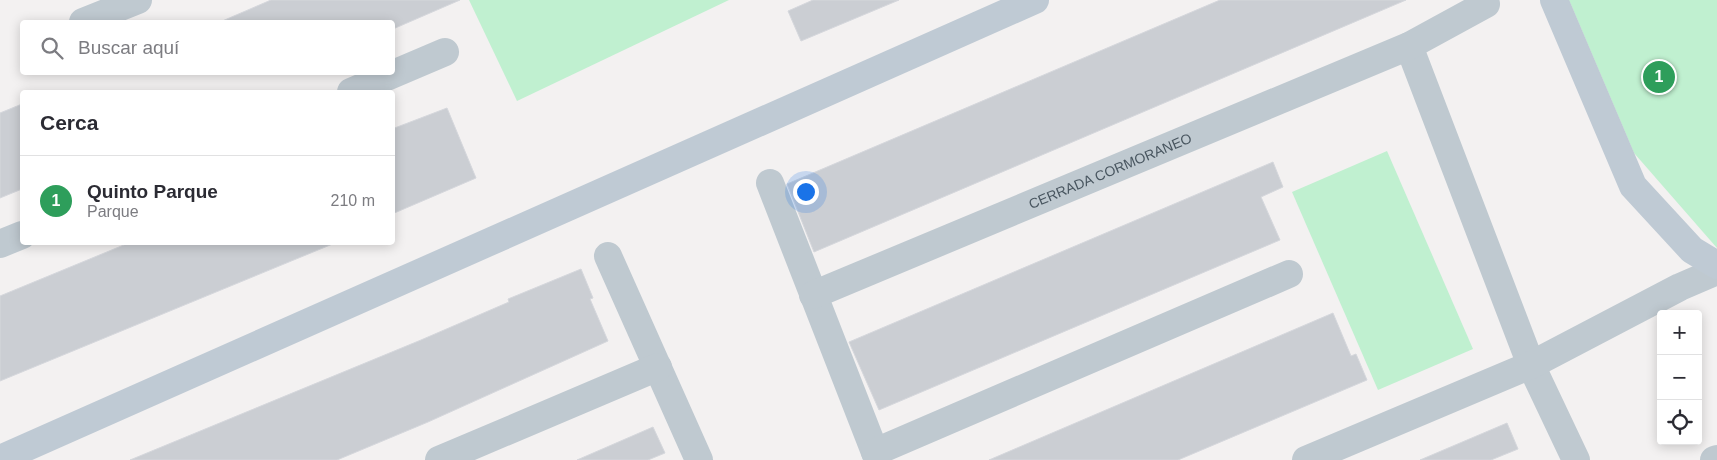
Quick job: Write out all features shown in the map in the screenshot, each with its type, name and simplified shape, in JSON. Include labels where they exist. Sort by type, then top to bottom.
[{"type":"street","points":[[88,20],[138,0]]},
{"type":"street","points":[[0,459],[1035,0]]},
{"type":"street","points":[[1554,0],[1633,186],[1692,250],[1717,265]]},
{"type":"street","name":"CERRADA CORMORANEO","points":[[813,296],[1409,46],[1486,4]]},
{"type":"street","points":[[1409,46],[1531,365],[1576,460]]},
{"type":"street","points":[[395,73],[446,52]]},
{"type":"street","points":[[356,90],[391,75]]},
{"type":"street","points":[[770,183],[877,456],[1289,274]]},
{"type":"street","points":[[0,244],[20,236]]},
{"type":"street","points":[[608,256],[699,460]]},
{"type":"street","points":[[1306,460],[1531,365],[1680,287],[1717,271]]},
{"type":"street","points":[[438,460],[658,367]]},
{"type":"green space","points":[[469,0],[729,0],[517,101]]},
{"type":"green space","points":[[1569,0],[1717,0],[1717,248],[1634,153]]},
{"type":"green space","points":[[1387,151],[1473,349],[1378,390],[1292,192]]},
{"type":"building","points":[[271,0],[460,0],[395,28],[395,20],[225,20]]},
{"type":"building","points":[[813,0],[899,0],[801,41],[788,11]]},
{"type":"building","points":[[1220,0],[1406,0],[814,252],[787,184]]},
{"type":"building","points":[[20,105],[20,190],[0,198],[0,113]]},
{"type":"building","points":[[447,108],[476,178],[395,213],[395,128]]},
{"type":"building","points":[[1273,162],[1283,187],[1261,197],[1280,240],[879,410],[849,342]]},
{"type":"building","points":[[124,245],[330,245],[0,381],[0,296]]},
{"type":"building","points":[[581,269],[593,298],[590,299],[608,341],[428,422],[337,460],[130,460],[421,340],[509,302],[508,299]]},
{"type":"building","points":[[1333,313],[1351,356],[1356,354],[1367,380],[1178,460],[989,460]]},
{"type":"building","points":[[1507,423],[1518,449],[1491,460],[1420,460]]},
{"type":"building","points":[[653,427],[665,453],[648,460],[577,460]]},
{"type":"place","name":"Quinto Parque","points":[[1659,77]]}]
